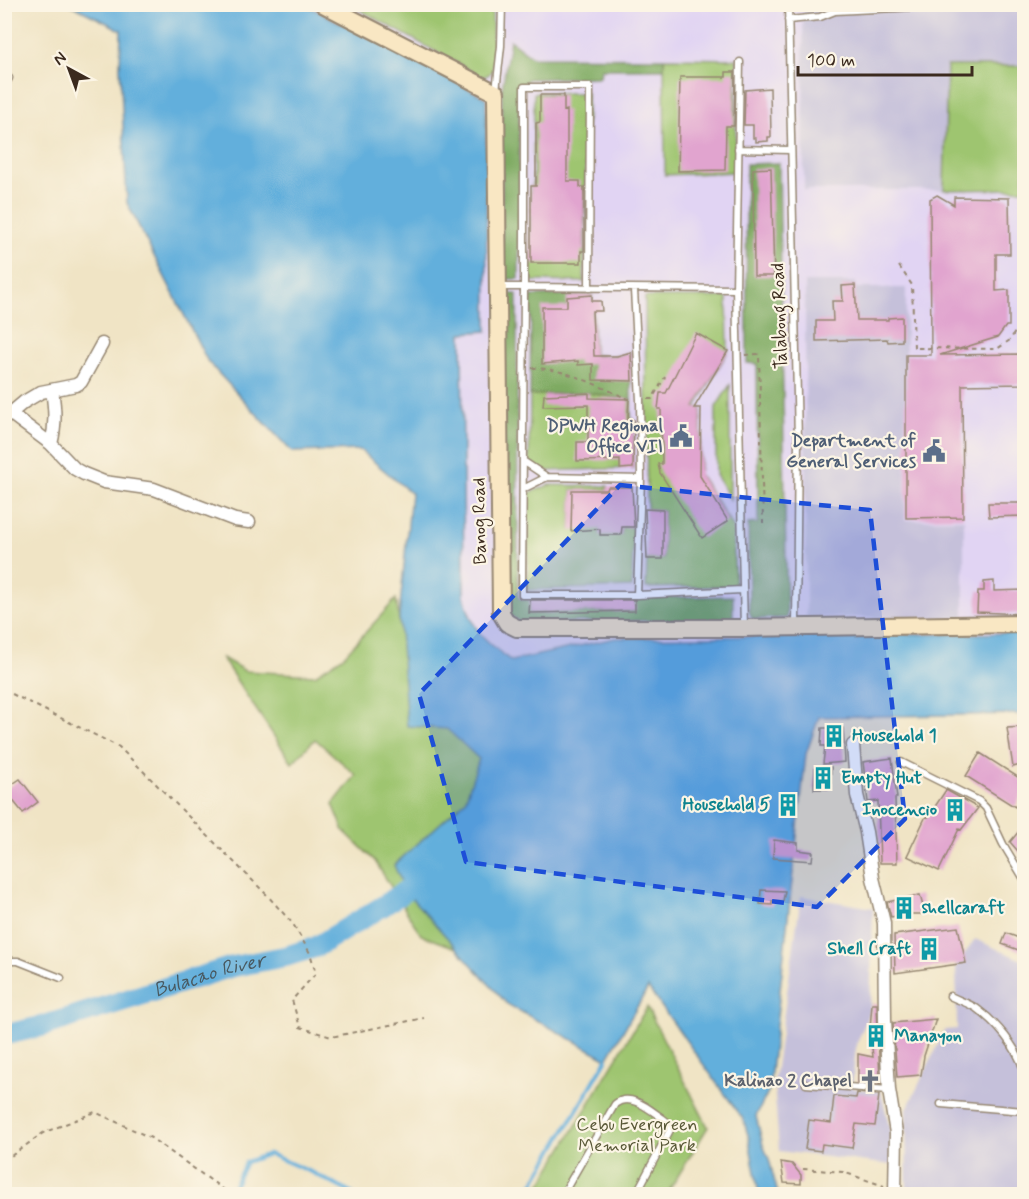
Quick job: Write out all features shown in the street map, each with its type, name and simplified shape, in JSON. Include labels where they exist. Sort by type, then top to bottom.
[{"type":"street","points":[[323,4],[496,93]]},
{"type":"street","name":"Banog Road","points":[[496,93],[501,613],[507,622],[517,628],[1024,624]]},
{"type":"street","points":[[102,344],[81,382],[41,392],[24,402],[8,416],[51,444],[75,469],[104,482],[154,489],[235,520],[249,522]]},
{"type":"street","points":[[51,444],[56,411],[52,390]]},
{"type":"street","points":[[853,745],[857,795],[884,923],[883,973],[889,1090],[896,1133],[895,1192]]},
{"type":"lane","points":[[496,93],[501,46],[501,4]]},
{"type":"lane","name":"Talabong Road","points":[[788,4],[798,441],[796,627]]},
{"type":"lane","points":[[788,20],[820,17],[835,11],[895,6],[976,4]]},
{"type":"lane","points":[[740,62],[736,289],[744,628]]},
{"type":"lane","points":[[4,86],[9,78]]},
{"type":"lane","points":[[589,288],[590,87],[524,87],[522,595],[637,595],[742,590]]},
{"type":"lane","points":[[738,148],[790,150]]},
{"type":"lane","points":[[497,287],[634,290],[736,289]]},
{"type":"lane","points":[[634,290],[640,400],[641,479],[637,595]]},
{"type":"lane","points":[[523,461],[548,477]]},
{"type":"lane","points":[[523,489],[548,477],[641,479]]},
{"type":"lane","points":[[901,762],[979,801],[986,808],[1003,844],[1024,879]]},
{"type":"lane","points":[[4,961],[25,963],[61,978]]},
{"type":"lane","points":[[950,996],[975,1007],[999,1029],[1019,1055],[1024,1070]]},
{"type":"lane","points":[[806,1084],[889,1090]]},
{"type":"lane","points":[[563,1194],[619,1100],[636,1101],[666,1121],[670,1130],[636,1194]]},
{"type":"lane","points":[[941,1104],[1024,1111]]},
{"type":"path","points":[[899,266],[912,285],[914,348],[997,349],[1010,340],[1023,319],[1024,276]]},
{"type":"path","points":[[737,355],[759,354],[763,523]]},
{"type":"path","points":[[523,368],[549,368],[630,399],[640,400],[652,399],[665,377]]},
{"type":"path","points":[[4,690],[119,747],[293,924],[310,953],[316,973],[292,1000],[300,1027],[331,1037],[424,1018]]},
{"type":"path","points":[[4,1161],[43,1133],[95,1112],[151,1138],[230,1194]]},
{"type":"path","points":[[803,1169],[843,1172],[895,1192]]},
{"type":"highlighted area","points":[[620,485],[870,510],[905,819],[817,907],[466,862],[419,694]]},
{"type":"shaded area","points":[[304,5],[1024,5],[1024,633],[615,638],[511,661],[477,633],[467,611],[464,595],[462,333],[487,330],[487,98]]},
{"type":"shaded area","points":[[803,5],[1024,5],[1024,66],[947,66],[944,190],[804,190]]},
{"type":"shaded area","points":[[805,282],[856,282],[856,288],[906,288],[905,520],[964,519],[964,618],[806,617]]},
{"type":"shaded area","points":[[801,896],[873,908],[870,1010],[856,1046],[852,1088],[881,1091],[890,1130],[892,1165],[779,1151],[774,1081]]},
{"type":"shaded area","points":[[975,939],[1024,961],[1024,1194],[907,1194],[906,1111],[945,1030],[957,1029],[956,966]]},
{"type":"green space","points":[[351,5],[492,5],[493,70],[482,77]]},
{"type":"green space","points":[[510,40],[532,57],[664,58],[664,69],[601,69],[600,77],[528,79],[519,90],[519,279],[502,279],[502,89]]},
{"type":"green space","points":[[664,58],[737,59],[735,172],[665,175]]},
{"type":"green space","points":[[947,66],[1024,66],[1024,189],[944,190]]},
{"type":"green space","points":[[534,93],[587,93],[584,282],[531,281]]},
{"type":"green space","points":[[779,163],[787,618],[753,619],[749,613],[748,524],[758,523],[757,364],[747,363],[746,164]]},
{"type":"green space","points":[[502,294],[517,294],[518,597],[521,600],[530,600],[530,613],[634,611],[635,598],[733,596],[733,619],[521,623],[510,615],[506,606]]},
{"type":"green space","points":[[592,294],[594,355],[617,356],[631,352],[631,400],[589,393],[530,395],[531,296]]},
{"type":"green space","points":[[645,297],[727,297],[728,351],[695,408],[701,408],[700,469],[695,468],[733,527],[735,586],[646,588],[647,559],[663,559],[663,510],[647,509]]},
{"type":"green space","points":[[730,385],[730,499],[716,475],[716,407]]},
{"type":"green space","points":[[589,393],[631,400],[631,420],[634,420],[633,468],[544,471],[529,462],[530,395]]},
{"type":"green space","points":[[549,485],[608,486],[607,490],[572,490],[571,530],[600,527],[600,535],[621,535],[622,527],[633,527],[632,587],[527,590],[529,493]]},
{"type":"green space","points":[[396,599],[411,711],[480,739],[495,963],[421,935],[375,861],[344,831],[333,804],[356,775],[315,739],[292,763],[221,657],[245,671],[315,675],[344,656]]},
{"type":"green space","name":"Cebu Evergreen Memorial Park","points":[[647,1007],[708,1127],[667,1194],[535,1194]]},
{"type":"water","points":[[71,5],[306,5],[486,98],[487,331],[462,333],[464,595],[475,626],[511,661],[615,638],[1024,633],[1024,714],[819,717],[806,754],[769,1090],[756,1116],[778,1194],[759,1194],[743,1119],[648,988],[607,1059],[507,1004],[405,891],[394,865],[465,801],[479,759],[447,729],[407,726],[399,617],[411,493],[360,450],[292,452],[208,362],[127,203],[120,67],[121,30]]},
{"type":"building","points":[[726,72],[735,72],[734,126],[726,126],[725,170],[678,171],[680,77],[726,77]]},
{"type":"building","points":[[770,88],[771,137],[768,137],[768,141],[756,142],[756,138],[753,138],[753,125],[744,125],[745,90]]},
{"type":"building","points":[[540,95],[564,95],[564,111],[567,110],[567,181],[580,181],[580,187],[584,187],[584,251],[581,251],[581,263],[531,263],[531,186],[536,186],[536,123],[540,122]]},
{"type":"building","points":[[771,168],[774,276],[754,276],[753,169]]},
{"type":"building","points":[[937,195],[954,205],[954,197],[1009,198],[1010,254],[996,254],[996,291],[1009,290],[1009,326],[1006,326],[998,337],[940,355],[1024,354],[1024,384],[962,385],[963,517],[906,518],[906,355],[931,355],[930,199]]},
{"type":"building","points":[[855,285],[857,320],[888,320],[888,318],[902,317],[902,341],[888,342],[887,339],[816,341],[816,321],[833,321],[832,301],[843,301],[842,286]]},
{"type":"building","points":[[592,295],[592,301],[601,301],[602,311],[592,311],[594,356],[617,356],[631,352],[632,381],[593,380],[593,364],[578,365],[578,361],[542,364],[542,307],[567,307],[567,297]]},
{"type":"building","name":"DPWH Regional Office VII","points":[[696,333],[728,351],[694,408],[701,408],[700,476],[728,521],[702,538],[660,473],[658,464],[662,464],[661,409],[658,409],[660,393],[666,393]]},
{"type":"building","points":[[589,393],[589,398],[629,399],[628,420],[634,420],[633,468],[620,469],[620,460],[577,461],[577,442],[588,442],[588,405],[543,406],[544,395]]},
{"type":"building","points":[[608,487],[632,487],[634,527],[622,527],[621,535],[600,535],[600,529],[571,531],[572,490],[607,490]]},
{"type":"building","points":[[988,503],[1024,503],[1024,516],[989,517]]},
{"type":"building","points":[[645,509],[663,510],[663,559],[647,559]]},
{"type":"building","points":[[994,581],[994,591],[1024,590],[1024,614],[977,612],[978,591],[984,591],[984,582]]},
{"type":"building","points":[[530,600],[635,600],[635,611],[529,613]]},
{"type":"building","points":[[1024,727],[1024,764],[1013,767],[1007,728]]},
{"type":"building","points":[[822,728],[843,728],[845,762],[823,764],[825,746],[821,746]]},
{"type":"building","points":[[980,753],[1024,781],[1024,792],[1015,807],[966,776]]},
{"type":"building","points":[[892,758],[897,798],[895,798],[897,863],[880,863],[878,801],[868,802],[863,762]]},
{"type":"building","name":"Empty Hut","points":[[815,767],[831,767],[831,789],[814,789]]},
{"type":"building","points":[[20,779],[38,802],[23,813],[11,798],[4,802],[4,790]]},
{"type":"building","points":[[946,790],[978,808],[961,830],[959,829],[939,871],[907,856],[926,816],[928,817]]},
{"type":"building","points":[[1024,825],[1024,858],[1010,842]]},
{"type":"building","points":[[774,840],[798,843],[798,850],[813,852],[812,861],[773,858]]},
{"type":"building","points":[[761,890],[785,891],[783,901],[772,901],[772,905],[760,904]]},
{"type":"building","name":"shellcaraft","points":[[920,895],[925,914],[891,917],[887,902]]},
{"type":"building","name":"Shell Craft","points":[[958,927],[966,963],[895,973],[894,935]]},
{"type":"building","points":[[1006,933],[1024,940],[1024,952],[1002,944]]},
{"type":"building","points":[[872,1004],[877,1004],[880,1084],[858,1082],[858,1054],[873,1057],[870,1028]]},
{"type":"building","points":[[936,1019],[924,1056],[921,1075],[897,1077],[893,1023]]},
{"type":"building","points":[[857,1093],[879,1095],[875,1126],[856,1124],[852,1148],[822,1144],[821,1151],[805,1149],[809,1120],[831,1123],[834,1096],[856,1098]]},
{"type":"building","points":[[781,1162],[792,1164],[801,1175],[801,1184],[784,1183]]},
{"type":"waterway","name":"Bulacao River","points":[[4,1035],[43,1026],[231,967],[287,956],[316,947],[405,891]]},
{"type":"waterway","points":[[527,1194],[607,1059]]},
{"type":"waterway","points":[[230,1194],[246,1162],[269,1154],[353,1194]]},
{"type":"place","name":"DPWH Regional Office VII","points":[[681,436]]},
{"type":"place","name":"Department of General Services","points":[[934,451]]},
{"type":"place","name":"Household 1","points":[[834,736]]},
{"type":"place","name":"Empty Hut","points":[[823,778]]},
{"type":"place","name":"Household 5","points":[[788,805]]},
{"type":"place","name":"Inocencio","points":[[955,810]]},
{"type":"place","name":"shellcaraft","points":[[904,908]]},
{"type":"place","name":"Shell Craft","points":[[929,949]]},
{"type":"place","name":"Manayon","points":[[876,1036]]},
{"type":"place","name":"Kalinao 2 Chapel","points":[[870,1081]]}]
